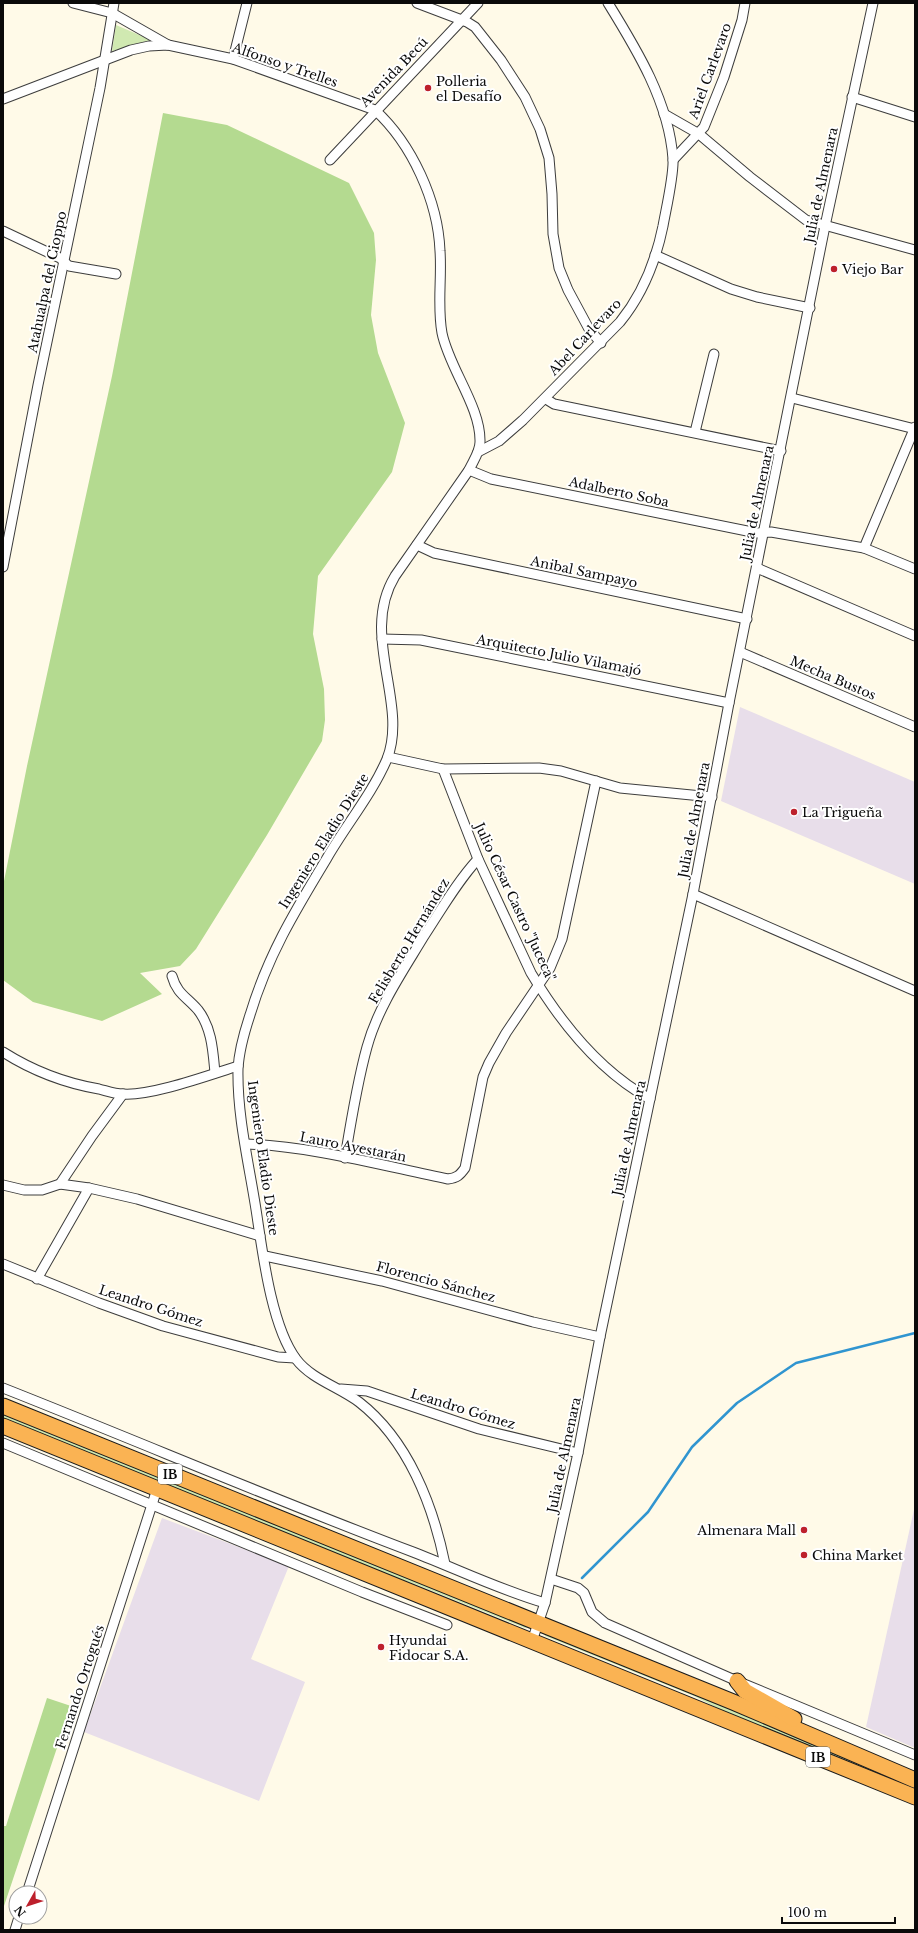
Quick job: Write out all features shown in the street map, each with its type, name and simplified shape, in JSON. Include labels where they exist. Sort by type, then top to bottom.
[{"type":"highway","name":"IB","points":[[3,1406],[539,1623],[915,1780]]},
{"type":"highway","name":"IB","points":[[3,1426],[915,1797]]},
{"type":"highway","points":[[737,1682],[745,1691],[860,1756]]},
{"type":"street","points":[[73,3],[112,14],[168,45]]},
{"type":"street","points":[[107,3],[112,14]]},
{"type":"street","name":"Atahualpa del Cioppo","points":[[3,567],[38,385],[65,262],[106,59],[114,3]]},
{"type":"street","points":[[233,59],[247,3]]},
{"type":"street","points":[[417,3],[462,20],[475,27],[488,42],[516,81],[534,115],[549,158],[552,194],[552,234],[559,268],[568,290],[586,324],[601,343]]},
{"type":"street","name":"Avenida Becú","points":[[330,160],[375,110],[396,91],[478,3]]},
{"type":"street","points":[[608,3],[639,52],[664,114],[673,160]]},
{"type":"street","name":"Ariel Carlevaro","points":[[673,160],[704,127],[724,77],[746,3]]},
{"type":"street","name":"Julia de Almenara","points":[[532,1641],[545,1602],[578,1453],[600,1337],[693,894],[729,702],[765,532],[825,226],[873,3]]},
{"type":"street","name":"Alfonso y Trelles","points":[[3,99],[106,59],[149,46],[168,45],[233,59],[375,110]]},
{"type":"street","points":[[852,97],[915,117]]},
{"type":"street","name":"Ingeniero Eladio Dieste","points":[[375,110],[390,126],[410,156],[430,199],[439,235],[440,313],[442,332],[450,358],[476,420],[480,442],[478,452],[469,470],[395,576],[387,591],[382,612],[382,639],[392,716],[392,733],[388,757],[380,774],[333,847],[275,947],[256,994],[240,1049],[238,1066],[239,1092],[260,1236],[279,1321],[285,1338],[295,1358],[312,1374],[340,1389],[370,1411],[388,1430],[399,1445],[410,1465],[432,1517],[441,1544],[445,1564]]},
{"type":"street","points":[[664,114],[699,134],[789,208],[806,220],[915,250]]},
{"type":"street","name":"Abel Carlevaro","points":[[478,452],[499,441],[546,398],[601,343],[630,310],[656,255],[673,160]]},
{"type":"street","points":[[3,231],[65,262],[69,266],[116,274]]},
{"type":"street","points":[[656,255],[731,290],[810,308]]},
{"type":"street","points":[[695,432],[714,354]]},
{"type":"street","points":[[546,398],[554,404],[781,451]]},
{"type":"street","points":[[792,398],[915,428],[864,548]]},
{"type":"street","name":"Adalberto Soba","points":[[469,470],[491,479],[757,533],[765,532],[864,548],[915,569]]},
{"type":"street","name":"Anibal Sampayo","points":[[417,545],[434,553],[747,619]]},
{"type":"street","points":[[757,568],[915,636]]},
{"type":"street","name":"Arquitecto Julio Vilamajó","points":[[382,639],[421,640],[729,702]]},
{"type":"street","name":"Mecha Bustos","points":[[740,652],[915,727]]},
{"type":"street","points":[[388,757],[442,769],[538,768],[561,771],[620,788],[712,797]]},
{"type":"street","name":"Julio César Castro \"Juceca\"","points":[[442,769],[478,859],[531,973],[539,986],[566,1025],[600,1063],[625,1084],[650,1099]]},
{"type":"street","points":[[539,986],[557,952],[567,924],[596,781]]},
{"type":"street","name":"Felisberto Hernández","points":[[344,1158],[364,1060],[375,1026],[388,997],[414,954],[466,872],[478,859]]},
{"type":"street","points":[[693,894],[915,990]]},
{"type":"street","points":[[172,976],[177,990],[198,1010],[208,1026],[215,1073]]},
{"type":"street","name":"Lauro Ayestarán","points":[[246,1144],[269,1145],[454,1179],[461,1174],[464,1168],[481,1089],[489,1063],[506,1033],[539,986]]},
{"type":"street","points":[[3,1052],[39,1072],[59,1079],[78,1085],[123,1094],[152,1091],[238,1066]]},
{"type":"street","points":[[60,1184],[92,1136],[123,1094]]},
{"type":"street","points":[[3,1185],[12,1188],[34,1190],[60,1184],[89,1188],[137,1199],[260,1236]]},
{"type":"street","points":[[37,1279],[89,1188]]},
{"type":"street","name":"Florencio Sánchez","points":[[265,1256],[382,1281],[534,1322],[600,1337]]},
{"type":"street","name":"Leandro Gómez","points":[[3,1264],[37,1279],[163,1326],[278,1357],[295,1358]]},
{"type":"street","points":[[3,1388],[149,1446],[311,1514],[445,1564],[518,1595],[545,1602]]},
{"type":"street","name":"Leandro Gómez","points":[[340,1389],[367,1391],[479,1429],[578,1453]]},
{"type":"street","points":[[3,1444],[362,1592],[447,1625]]},
{"type":"street","name":"Fernando Ortogués","points":[[30,1885],[157,1489]]},
{"type":"street","points":[[550,1579],[578,1588],[584,1593],[592,1612],[605,1623],[737,1682],[915,1755]]},
{"type":"shaded area","points":[[740,707],[915,782],[915,884],[721,801]]},
{"type":"shaded area","points":[[915,1505],[915,1748],[866,1727]]},
{"type":"shaded area","points":[[162,1518],[289,1566],[251,1659],[305,1682],[259,1801],[84,1732]]},
{"type":"green space","points":[[116,25],[151,40],[112,51]]},
{"type":"green space","points":[[163,113],[227,125],[349,183],[374,233],[376,260],[371,315],[378,353],[405,423],[392,472],[318,576],[313,634],[324,689],[325,720],[322,741],[267,835],[196,949],[180,966],[140,973],[162,994],[102,1021],[33,1002],[3,980],[3,886],[27,766],[112,376]]},
{"type":"green space","points":[[3,1411],[528,1627],[525,1628],[415,1584],[356,1564],[3,1421]]},
{"type":"green space","points":[[544,1633],[844,1755],[892,1780],[745,1722],[694,1696],[545,1636]]},
{"type":"green space","points":[[47,1698],[71,1706],[11,1885],[8,1885],[8,1894],[3,1909],[3,1826],[6,1826]]},
{"type":"waterway","points":[[582,1578],[648,1512],[692,1447],[737,1403],[796,1363],[915,1333]]},
{"type":"place","name":"Polleria el Desafío","points":[[428,88]]},
{"type":"place","name":"Viejo Bar","points":[[834,269]]},
{"type":"place","name":"La Trigueña","points":[[794,812]]},
{"type":"place","name":"Almenara Mall","points":[[804,1530]]},
{"type":"place","name":"China Market","points":[[804,1555]]},
{"type":"place","name":"Hyundai Fidocar S.A.","points":[[381,1647]]}]
